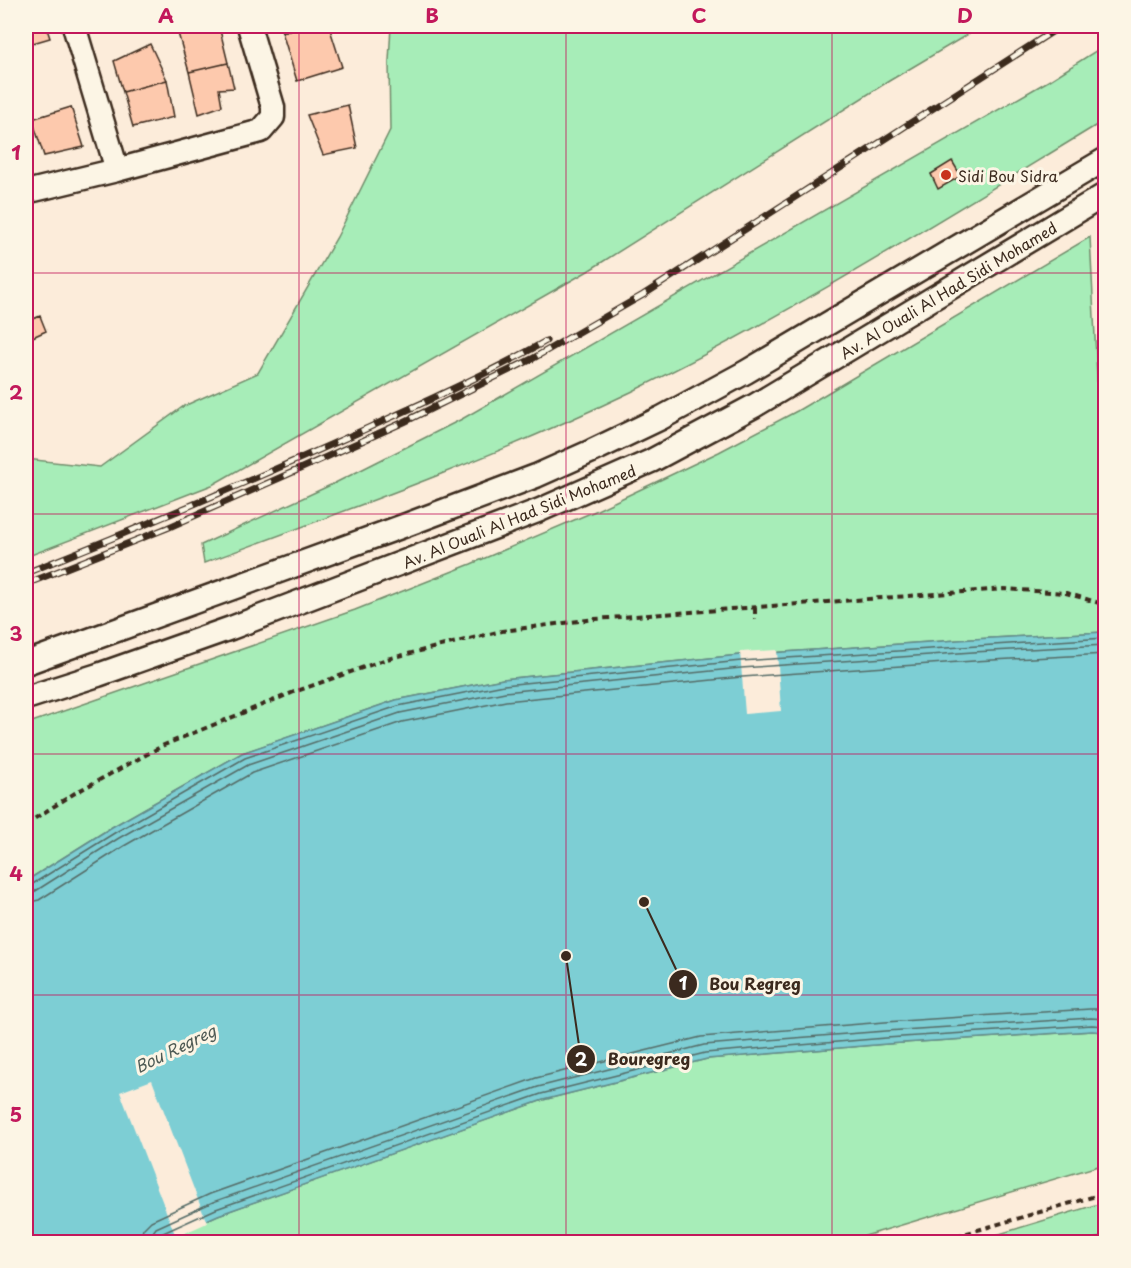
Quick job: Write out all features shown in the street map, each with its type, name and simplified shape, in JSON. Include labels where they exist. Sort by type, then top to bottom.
[{"type":"street","points":[[74,26],[117,170]]},
{"type":"street","points":[[26,192],[261,131],[273,117],[273,107],[249,26]]},
{"type":"street","name":"Av. Al Ouali Al Had Sidi Mohamed","points":[[26,663],[406,525],[536,476],[592,451],[661,418],[746,372],[1106,159]]},
{"type":"street","name":"Av. Al Ouali Al Had Sidi Mohamed","points":[[26,698],[142,660],[363,579],[598,486],[754,406],[1106,194]]},
{"type":"path","points":[[26,824],[75,793],[164,746],[294,692],[387,659],[502,631],[595,619],[1004,589],[1066,593],[1106,605]]},
{"type":"path","points":[[755,608],[755,620]]},
{"type":"path","points":[[936,1242],[1106,1193]]},
{"type":"green space","points":[[391,26],[982,26],[889,81],[588,271],[212,485],[26,557],[26,459],[100,467],[184,406],[258,373],[337,237],[390,130]]},
{"type":"green space","points":[[1105,45],[1105,120],[812,296],[692,361],[579,416],[420,482],[204,563],[201,545],[335,483],[462,419],[1050,80]],"holes":[[[952,162],[939,188],[931,174]]]},
{"type":"green space","points":[[1090,237],[1105,537],[1105,632],[740,655],[503,679],[396,700],[242,753],[112,827],[26,881],[26,724],[355,610],[593,512],[719,452],[797,411]]},
{"type":"green space","points":[[1105,1032],[1105,1164],[845,1242],[158,1242],[218,1215],[543,1100],[707,1059],[887,1044]]},
{"type":"green space","points":[[1105,1202],[1105,1236],[1080,1242],[973,1242]]},
{"type":"water","points":[[1105,632],[1105,1032],[887,1044],[707,1059],[543,1100],[218,1215],[158,1242],[26,1242],[26,881],[112,827],[242,753],[396,700],[503,679],[740,655]]},
{"type":"pier","points":[[777,650],[781,711],[745,714],[740,652]]},
{"type":"pier","points":[[152,1080],[207,1223],[176,1237],[120,1092]]},
{"type":"building","points":[[26,26],[46,26],[50,38],[26,45]]},
{"type":"building","points":[[203,26],[219,26],[228,63],[189,72],[178,33]]},
{"type":"building","points":[[280,26],[308,26],[282,32]]},
{"type":"building","points":[[308,26],[329,26],[342,67],[297,81],[282,32]]},
{"type":"building","points":[[150,44],[167,80],[123,92],[114,61]]},
{"type":"building","points":[[228,63],[234,88],[219,89],[222,106],[199,114],[189,72]]},
{"type":"building","points":[[167,80],[174,117],[133,127],[123,92]]},
{"type":"building","points":[[348,105],[357,148],[323,155],[307,115]]},
{"type":"building","points":[[71,107],[84,147],[44,156],[32,119]]},
{"type":"building","name":"Sidi Bou Sidra","points":[[952,161],[961,176],[938,189],[931,174]]},
{"type":"building","points":[[40,316],[46,331],[26,340],[26,322]]},
{"type":"railway","points":[[26,584],[167,528],[293,472],[404,422],[532,359],[643,295],[1061,26]]},
{"type":"railway","points":[[26,573],[316,451],[453,389],[546,341]]},
{"type":"place","name":"Sidi Bou Sidra","points":[[946,175]]},
{"type":"place","name":"Bou Regreg","points":[[644,902]]},
{"type":"place","name":"Bouregreg","points":[[566,956]]}]
